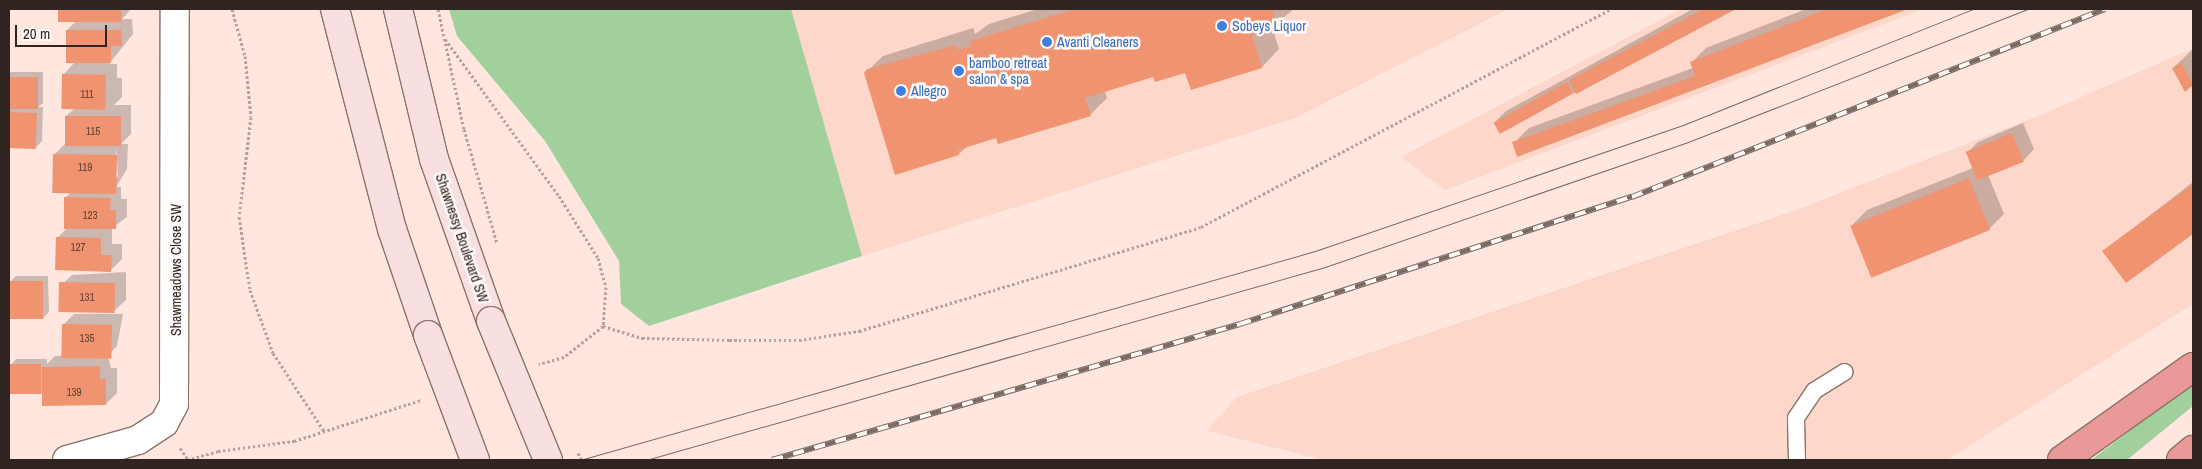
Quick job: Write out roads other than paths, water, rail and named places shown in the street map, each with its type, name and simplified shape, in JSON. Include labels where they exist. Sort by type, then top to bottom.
[{"type":"highway","points":[[2062,460],[2193,367]]},
{"type":"highway","points":[[2181,460],[2193,450]]},
{"type":"main road","points":[[335,9],[392,229],[428,335],[475,460]]},
{"type":"main road","name":"Shawnessy Boulevard SW","points":[[398,9],[434,159],[491,321],[548,460]]},
{"type":"street","name":"Shawmeadows Close SW","points":[[66,460],[138,440],[164,422],[174,404],[175,9]]},
{"type":"lane","points":[[1797,460],[1796,418],[1814,390],[1845,372]]},
{"type":"tram line","points":[[580,460],[1315,251],[1683,125],[1973,9]]},
{"type":"tram line","points":[[646,460],[1325,267],[1688,142],[2027,9]]},
{"type":"railway","points":[[772,460],[1240,324],[1632,197],[2105,9]]},
{"type":"place","name":"Sobeys Liquor","points":[[1222,26]]},
{"type":"place","name":"Avanti Cleaners","points":[[1047,42]]},
{"type":"place","name":"bamboo retreat salon & spa","points":[[959,71]]},
{"type":"place","name":"Allegro","points":[[901,91]]}]
